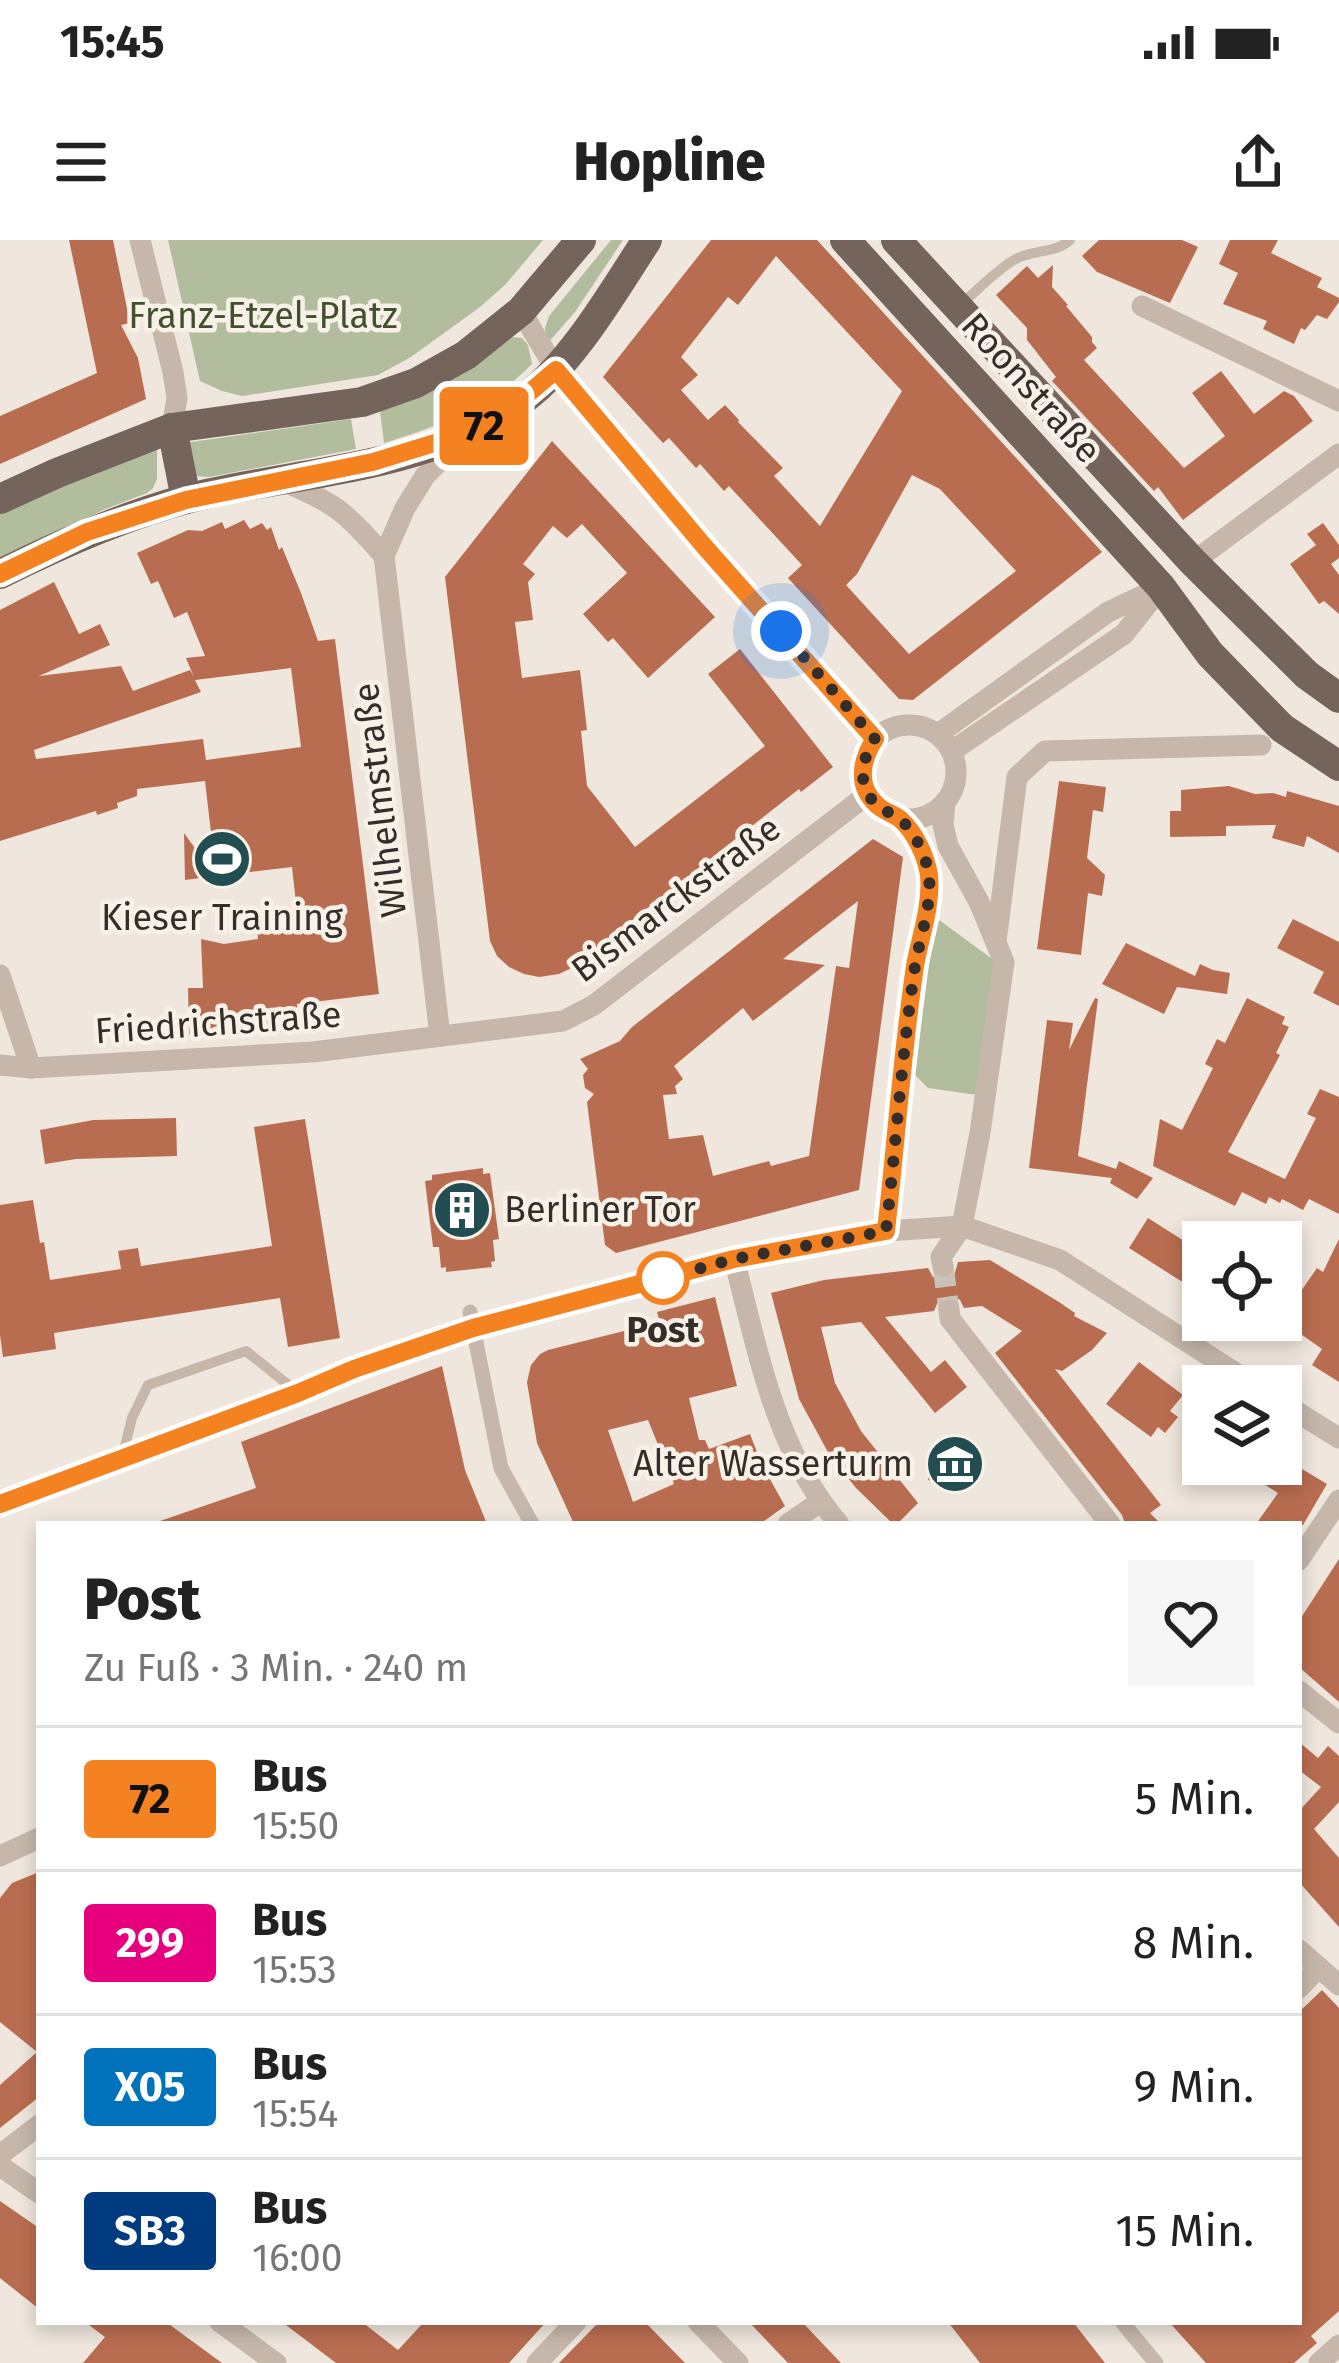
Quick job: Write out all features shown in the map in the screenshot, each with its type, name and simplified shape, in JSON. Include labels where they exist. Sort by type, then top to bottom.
[{"type":"main road","points":[[0,499],[172,428],[362,402],[416,383],[466,355],[521,311],[581,240]]},
{"type":"main road","points":[[0,574],[87,532],[186,500],[373,462],[489,423],[529,396],[556,370],[647,240]]},
{"type":"main road","name":"Roonstraße","points":[[845,240],[1161,587],[1210,654],[1282,728],[1339,766]]},
{"type":"main road","points":[[896,240],[1193,562],[1306,675],[1339,698]]},
{"type":"main road","points":[[172,428],[186,500]]},
{"type":"main road","points":[[1161,587],[1193,562]]},
{"type":"street","points":[[140,240],[177,398],[172,428]]},
{"type":"street","points":[[1142,305],[1339,400]]},
{"type":"street","points":[[521,311],[556,370],[875,739]]},
{"type":"street","points":[[280,481],[324,498],[352,518],[384,556],[404,508],[425,476],[467,433]]},
{"type":"street","points":[[1193,562],[1339,454]]},
{"type":"street","name":"Wilhelmstraße","points":[[384,556],[440,1036]]},
{"type":"street","points":[[945,742],[1124,634],[1161,587]]},
{"type":"street","points":[[912,724],[945,742],[956,771],[954,788],[930,814],[915,820],[899,818],[886,813],[868,794],[863,765],[875,739],[886,730],[912,724]]},
{"type":"street","points":[[996,943],[1017,777],[1045,751],[1261,745]]},
{"type":"street","name":"Bismarckstraße","points":[[440,1036],[563,1021],[594,1005],[868,794]]},
{"type":"street","points":[[943,1266],[941,1257],[962,1226],[1004,962],[980,902],[948,847],[945,802]]},
{"type":"street","points":[[886,1231],[929,877],[922,850],[899,818]]},
{"type":"street","points":[[0,976],[31,1068]]},
{"type":"street","name":"Friedrichstraße","points":[[0,1065],[31,1068],[313,1052],[440,1036]]},
{"type":"street","points":[[0,1504],[298,1393],[471,1320],[734,1259],[886,1231],[962,1226],[1060,1260],[1223,1365]]},
{"type":"street","points":[[734,1259],[775,1414],[820,1502],[836,1521]]},
{"type":"street","points":[[949,1310],[950,1319],[1108,1521]]},
{"type":"street","points":[[471,1320],[501,1468],[530,1521]]},
{"type":"street","points":[[1302,1415],[1339,1438]]},
{"type":"street","points":[[1302,1556],[1339,1500]]},
{"type":"street","points":[[792,1521],[820,1502]]},
{"type":"street","points":[[1302,1693],[1339,1723]]},
{"type":"street","points":[[0,1856],[36,1839]]},
{"type":"street","points":[[1302,1953],[1339,1985]]},
{"type":"street","points":[[1302,1985],[1319,1967]]},
{"type":"street","points":[[0,2155],[36,2127]]},
{"type":"street","points":[[0,2165],[36,2191]]},
{"type":"street","points":[[224,2325],[276,2363]]},
{"type":"street","points":[[536,2363],[573,2325]]},
{"type":"street","points":[[701,2325],[738,2363]]},
{"type":"street","points":[[1124,2325],[1156,2363]]},
{"type":"street","points":[[1318,2363],[1339,2344]]},
{"type":"lane","points":[[958,308],[1012,260],[1037,250],[1060,248],[1070,240]]},
{"type":"lane","points":[[122,1459],[132,1418],[148,1385],[246,1351],[298,1393]]},
{"type":"green space","name":"Franz-Etzel-Platz","points":[[168,240],[543,240],[480,307],[378,375],[242,396],[200,381]]},
{"type":"green space","points":[[611,240],[623,240],[575,312],[547,344],[549,316]]},
{"type":"green space","points":[[512,337],[528,345],[532,364],[515,379],[464,413],[384,443],[380,411]]},
{"type":"green space","points":[[351,419],[356,449],[209,477],[193,476],[184,443]]},
{"type":"green space","points":[[157,447],[157,479],[147,493],[0,563],[0,507]]},
{"type":"green space","points":[[935,917],[995,961],[977,1095],[928,1088],[915,1075]]},
{"type":"building","points":[[69,240],[113,240],[130,323],[121,325],[138,358],[146,399],[0,464],[0,416],[97,373]]},
{"type":"building","points":[[711,240],[817,240],[1102,552],[913,700],[899,699],[788,578],[802,565],[729,486],[724,491],[669,438],[663,443],[603,377]],"holes":[[[776,256],[902,391],[820,526],[774,476],[783,468],[725,405],[708,420],[681,390],[698,375],[681,357],[728,297],[738,305]],[[912,475],[940,489],[1016,571],[909,654],[846,585],[857,574]]]},
{"type":"building","points":[[1099,240],[1182,240],[1198,247],[1170,303],[1097,272],[1082,256]]},
{"type":"building","points":[[1230,240],[1278,240],[1271,253],[1322,278],[1317,287],[1339,302],[1327,319],[1317,315],[1305,330],[1301,328],[1294,344],[1263,329],[1267,321],[1223,304],[1238,273],[1219,264]]},
{"type":"building","points":[[1053,265],[1052,287],[1097,348],[1084,360],[1184,468],[1225,436],[1192,393],[1221,371],[1254,414],[1284,391],[1294,396],[1313,421],[1183,520],[1158,487],[1154,491],[1052,381],[1056,377],[1027,340],[1027,328],[996,295],[1027,266],[1038,278]]},
{"type":"building","points":[[552,441],[715,617],[648,678],[613,638],[608,642],[583,614],[627,573],[582,524],[567,538],[553,526],[523,564],[535,574],[528,582],[533,620],[515,622],[522,678],[580,670],[587,786],[635,847],[765,746],[708,674],[740,649],[833,767],[588,955],[590,959],[559,974],[539,977],[509,967],[490,941],[445,577]]},
{"type":"building","points":[[244,520],[250,529],[262,523],[267,530],[271,527],[318,641],[335,639],[379,994],[297,1004],[298,1031],[189,1034],[188,988],[203,988],[201,939],[224,944],[258,939],[256,917],[297,912],[292,867],[216,876],[205,781],[137,789],[137,796],[117,803],[118,808],[0,841],[0,610],[54,582],[79,634],[100,624],[110,645],[39,676],[121,666],[133,691],[190,670],[194,677],[186,658],[205,656],[187,612],[174,618],[158,581],[151,584],[137,553],[188,530],[202,531],[222,522],[225,529]],"holes":[[[291,668],[301,747],[206,760],[203,739],[36,759],[34,750],[201,692],[195,680]]]},
{"type":"building","points":[[1323,523],[1339,545],[1339,558],[1331,564],[1339,575],[1339,614],[1324,601],[1319,604],[1290,564],[1316,545],[1307,534]]},
{"type":"building","points":[[1059,781],[1106,787],[1103,812],[1093,810],[1087,858],[1105,875],[1102,896],[1088,893],[1081,955],[1037,949]]},
{"type":"building","points":[[1229,786],[1286,797],[1287,791],[1339,806],[1339,853],[1307,836],[1304,847],[1272,838],[1276,825],[1226,826],[1226,836],[1170,837],[1170,811],[1181,811],[1181,790]]},
{"type":"building","points":[[184,833],[215,876],[185,880]]},
{"type":"building","points":[[873,839],[903,857],[859,1190],[616,1253],[605,1245],[587,1102],[594,1094],[585,1088],[583,1075],[588,1069],[580,1059],[620,1041]],"holes":[[[858,901],[849,968],[836,966],[809,1156],[713,1176],[703,1135],[669,1139],[663,1095],[677,1094],[675,1086],[683,1079],[674,1066],[743,1008],[753,1021],[825,965],[783,959]]]},
{"type":"building","points":[[1293,919],[1339,942],[1339,1006],[1313,993],[1324,972],[1277,948]]},
{"type":"building","points":[[1126,943],[1195,976],[1200,964],[1230,973],[1227,994],[1177,987],[1164,1014],[1102,984]]},
{"type":"building","points":[[1095,998],[1078,1156],[1116,1169],[1119,1161],[1153,1178],[1137,1199],[1110,1183],[1112,1178],[1029,1168],[1047,1020],[1073,1023],[1069,1050]]},
{"type":"building","points":[[1247,998],[1285,1017],[1282,1024],[1289,1027],[1276,1053],[1280,1055],[1228,1152],[1285,1179],[1316,1118],[1307,1114],[1320,1089],[1339,1097],[1339,1214],[1309,1199],[1303,1210],[1282,1199],[1280,1203],[1269,1197],[1266,1204],[1242,1192],[1235,1206],[1153,1166],[1160,1119],[1182,1130],[1213,1068],[1205,1064],[1217,1039],[1225,1043]]},
{"type":"building","points":[[176,1118],[177,1156],[45,1164],[40,1130],[93,1120]]},
{"type":"building","points":[[305,1119],[340,1338],[288,1347],[280,1298],[54,1333],[56,1349],[3,1357],[0,1205],[33,1200],[50,1280],[121,1269],[118,1251],[138,1248],[141,1266],[272,1246],[254,1127]]},
{"type":"building","name":"Berliner Tor","points":[[483,1168],[483,1174],[490,1173],[499,1239],[493,1240],[495,1261],[492,1267],[446,1272],[446,1267],[441,1268],[439,1247],[433,1247],[425,1181],[432,1180],[432,1175]]},
{"type":"building","points":[[1148,1218],[1182,1240],[1182,1282],[1129,1248]]},
{"type":"building","points":[[1339,1239],[1339,1382],[1312,1365],[1322,1349],[1302,1335],[1302,1290],[1317,1268],[1323,1272]]},
{"type":"building","points":[[990,1260],[1107,1333],[1062,1371],[1055,1369],[1161,1505],[1150,1513],[1158,1521],[1124,1521],[995,1353],[1022,1331],[982,1306],[964,1308],[954,1296],[939,1299],[934,1311],[885,1317],[931,1372],[945,1360],[967,1387],[935,1413],[861,1322],[821,1327],[835,1383],[861,1431],[918,1503],[900,1521],[890,1521],[829,1454],[799,1399],[771,1293],[824,1280],[928,1268],[933,1277],[945,1281],[954,1276],[958,1262]]},
{"type":"building","points":[[715,1297],[737,1386],[689,1398],[699,1440],[705,1440],[709,1449],[750,1434],[785,1506],[764,1521],[573,1521],[537,1443],[527,1382],[531,1365],[548,1350],[660,1322],[657,1312]],"holes":[[[648,1420],[674,1484],[633,1502],[608,1430]]]},
{"type":"building","points":[[1139,1362],[1182,1394],[1170,1411],[1178,1417],[1165,1433],[1158,1427],[1151,1437],[1106,1404]]},
{"type":"building","points":[[442,1366],[465,1470],[486,1521],[160,1521],[256,1488],[241,1442]]},
{"type":"building","name":"Alter Wasserturm","points":[[945,1436],[968,1440],[979,1451],[979,1471],[966,1485],[951,1487],[928,1480],[930,1455]]},
{"type":"building","points":[[1302,1469],[1327,1484],[1303,1525],[1302,1521],[1258,1521],[1278,1493],[1265,1485],[1302,1485]]},
{"type":"building","points":[[1339,1559],[1339,1702],[1302,1670],[1302,1616]]},
{"type":"building","points":[[1302,1745],[1318,1758],[1328,1746],[1339,1756],[1339,1802],[1314,1829],[1339,1858],[1339,1927],[1302,1885],[1302,1808],[1321,1787],[1302,1772]]},
{"type":"building","points":[[36,1873],[36,2051],[0,2022],[0,1898],[12,1883]]},
{"type":"building","points":[[1322,1990],[1339,2008],[1339,2311],[1311,2336],[1317,2343],[1294,2363],[1206,2363],[1172,2325],[1302,2325],[1302,2009]]},
{"type":"building","points":[[36,2053],[36,2099],[0,2128],[0,2085]]},
{"type":"building","points":[[0,2201],[36,2226],[36,2307],[0,2278]]},
{"type":"building","points":[[89,2325],[170,2325],[222,2363],[83,2363],[105,2337]]},
{"type":"building","points":[[286,2325],[366,2325],[398,2350],[421,2325],[543,2325],[509,2363],[336,2363]]},
{"type":"building","points":[[596,2325],[648,2325],[685,2363],[559,2363]]},
{"type":"building","points":[[752,2325],[805,2325],[841,2363],[788,2363]]},
{"type":"building","points":[[950,2325],[1075,2325],[1105,2363],[980,2363]]},
{"type":"tunnel","points":[[943,1266],[949,1310]]},
{"type":"bus line","name":"72","points":[[0,574],[87,532],[186,500],[373,462],[467,433],[529,396],[556,370],[875,739],[863,765],[868,794],[886,813],[899,818],[922,850],[929,877],[886,1231],[734,1259],[473,1328],[0,1504]]},
{"type":"place","name":"Kieser Training","points":[[222,859]]},
{"type":"place","name":"Berliner Tor","points":[[462,1210]]},
{"type":"place","name":"Post","points":[[663,1278]]},
{"type":"place","name":"Alter Wasserturm","points":[[955,1464]]},
{"type":"route","points":[[663,1278],[734,1259],[886,1231],[929,877],[922,850],[899,818],[886,813],[868,794],[863,765],[875,739],[781,631]]}]
